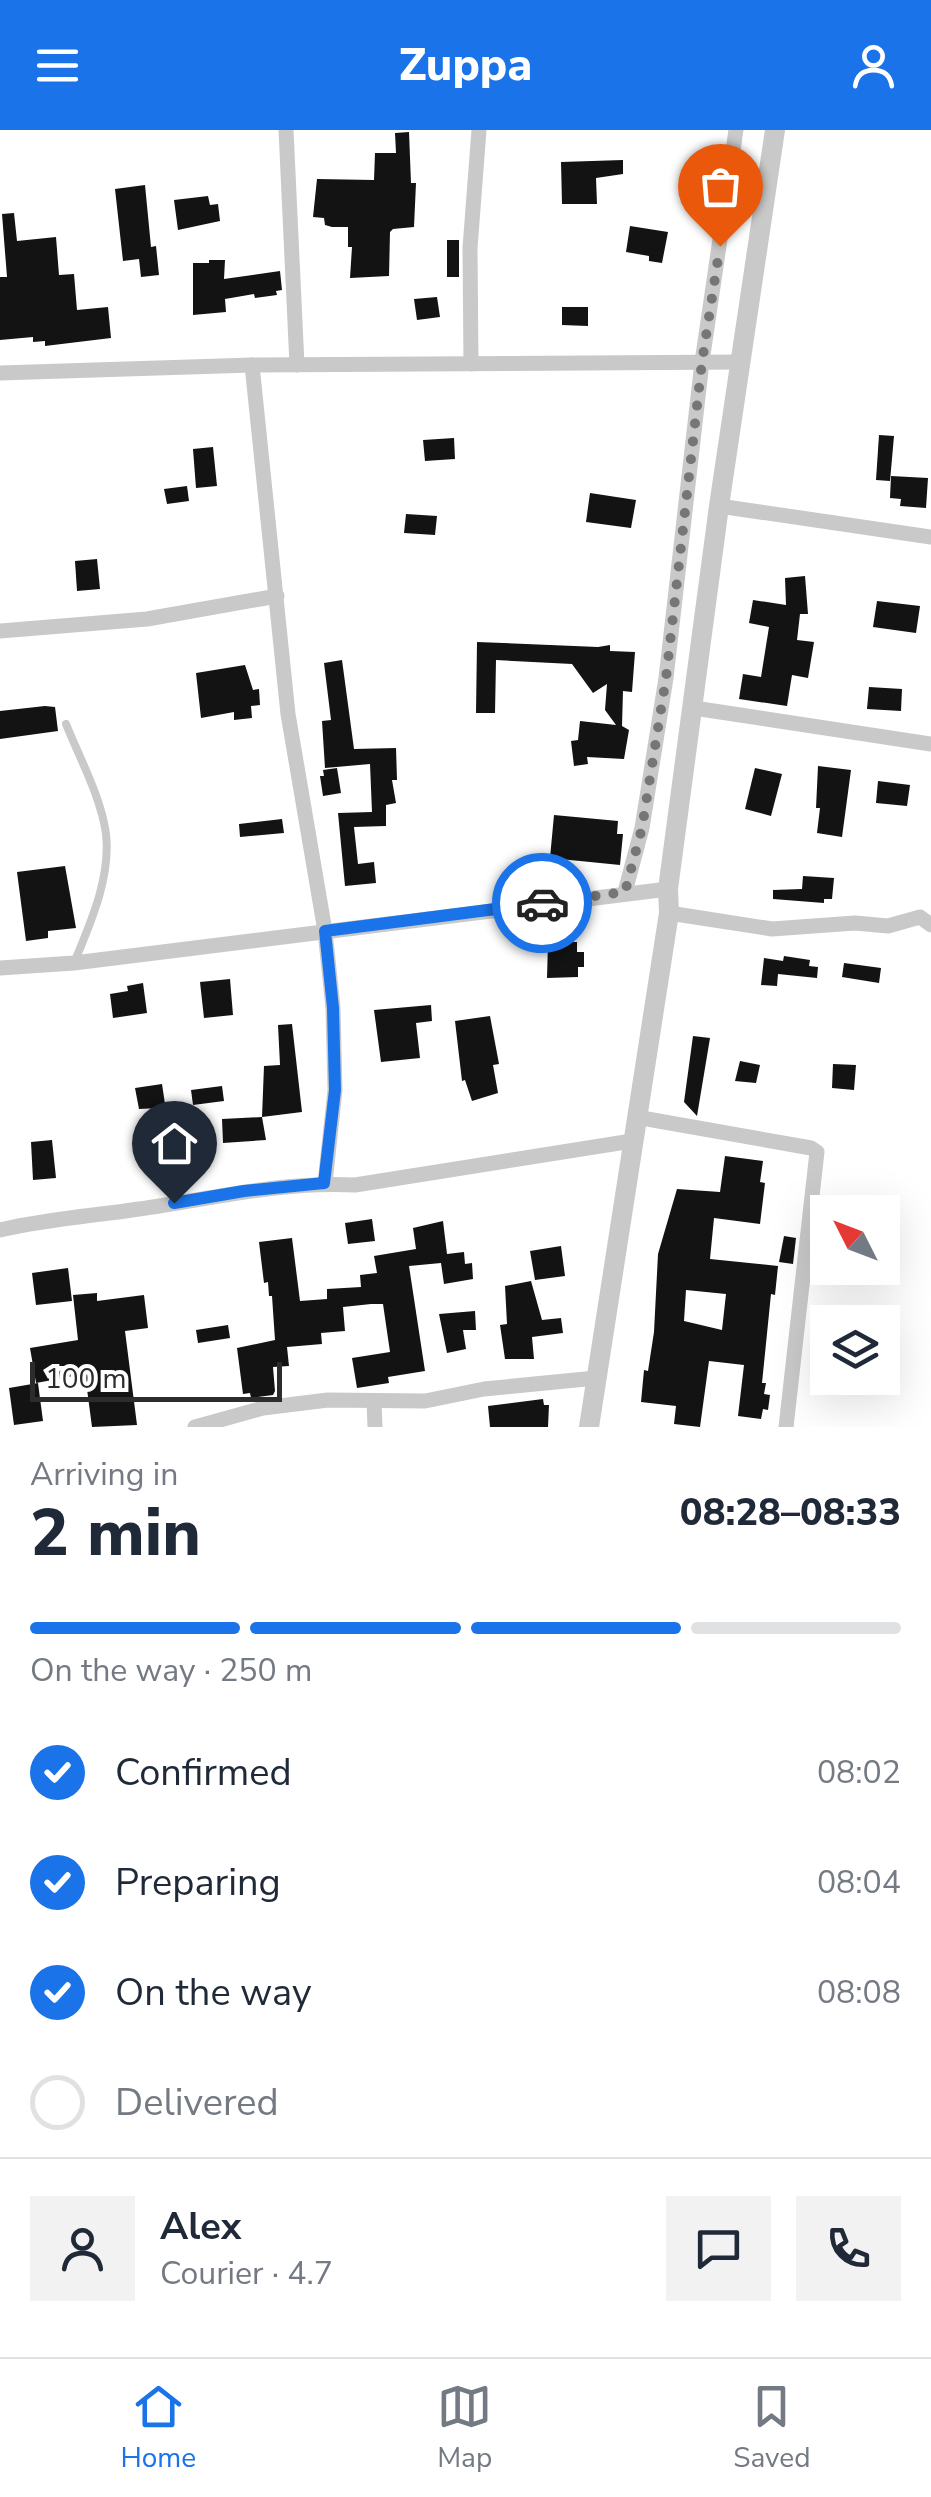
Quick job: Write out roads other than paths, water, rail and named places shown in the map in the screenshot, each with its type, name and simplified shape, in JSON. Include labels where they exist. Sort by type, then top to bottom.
[{"type":"street","points":[[286,130],[297,365]]},
{"type":"street","points":[[471,364],[470,248],[479,130]]},
{"type":"street","points":[[625,892],[642,828],[666,678],[702,362],[736,130]]},
{"type":"street","points":[[589,1427],[668,912],[719,506],[774,130]]},
{"type":"street","points":[[0,373],[252,364],[741,362]]},
{"type":"street","points":[[252,364],[288,714],[325,931],[333,1008],[335,1090],[324,1183]]},
{"type":"street","points":[[719,506],[931,537]]},
{"type":"street","points":[[0,631],[147,619],[277,596]]},
{"type":"street","points":[[694,708],[931,744]]},
{"type":"street","points":[[0,968],[74,963],[668,889]]},
{"type":"street","points":[[668,912],[772,929],[855,923],[888,926],[920,917],[931,924]]},
{"type":"street","points":[[636,1116],[817,1152],[786,1427]]},
{"type":"street","points":[[0,1230],[244,1191],[356,1184],[632,1141]]},
{"type":"street","points":[[195,1427],[263,1408],[328,1400],[425,1401],[484,1389],[596,1378]]},
{"type":"street","points":[[374,1401],[375,1427]]},
{"type":"lane","points":[[66,724],[102,822],[106,848],[95,909],[74,963]]}]
